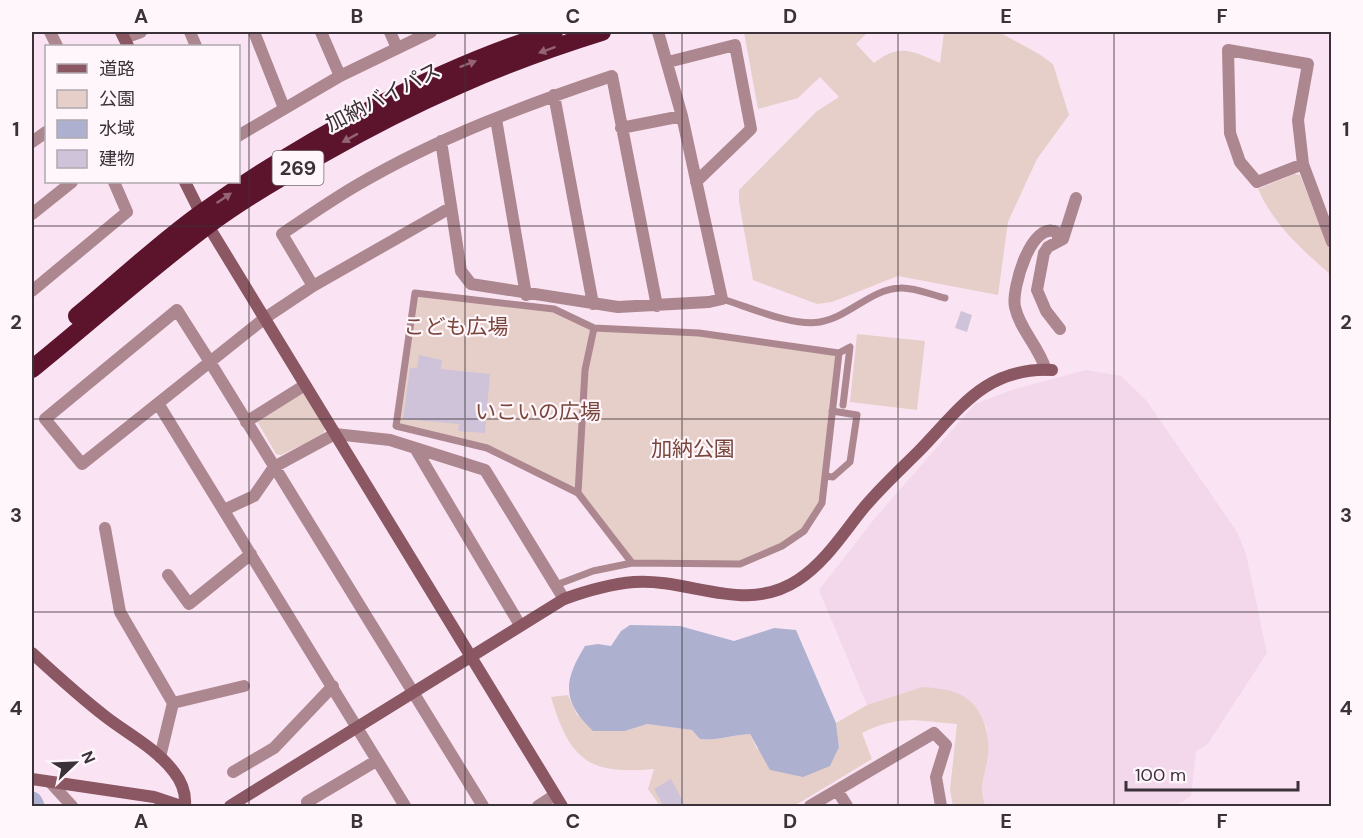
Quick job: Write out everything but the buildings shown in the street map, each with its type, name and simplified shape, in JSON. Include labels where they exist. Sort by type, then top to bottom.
[{"type":"highway","name":"加納バイパス","points":[[32,354],[285,156],[450,71],[554,32]]},
{"type":"highway","name":"加納バイパス","points":[[32,369],[205,219],[395,113],[475,77],[549,48],[602,32]]},
{"type":"street","points":[[125,39],[141,32]]},
{"type":"street","points":[[254,32],[284,108]]},
{"type":"street","points":[[321,32],[340,76]]},
{"type":"street","points":[[390,32],[397,48]]},
{"type":"street","points":[[240,135],[340,76],[431,32]]},
{"type":"street","points":[[441,141],[461,271],[471,284],[526,295],[618,307],[657,306],[722,299],[682,116],[658,32]]},
{"type":"street","points":[[668,62],[735,45],[751,129],[696,182]]},
{"type":"street","points":[[1303,164],[1257,183],[1240,162],[1230,133],[1228,50],[1308,64],[1298,120],[1303,164],[1332,242]]},
{"type":"street","points":[[313,286],[282,234],[359,184],[441,141],[496,118],[612,76],[657,306]]},
{"type":"street","points":[[554,96],[593,304]]},
{"type":"street","points":[[621,128],[682,116]]},
{"type":"street","points":[[496,118],[526,295]]},
{"type":"street","points":[[32,142],[45,133]]},
{"type":"street","points":[[32,214],[71,183]]},
{"type":"street","points":[[32,291],[128,212],[114,183]]},
{"type":"street","points":[[186,183],[305,385],[562,807]]},
{"type":"street","points":[[1060,329],[1046,311],[1037,291],[1044,253],[1063,239],[1076,198]]},
{"type":"street","points":[[450,208],[313,286],[265,318],[210,362],[159,405],[82,464],[45,419],[177,310],[210,362],[483,807]]},
{"type":"street","points":[[230,807],[564,599],[586,591],[636,582],[739,595],[761,595],[779,590],[817,566],[875,495],[942,427],[956,409],[990,383],[1030,370],[1049,370],[1040,351],[1019,322],[1014,304],[1017,284],[1036,236],[1046,230],[1053,230],[1058,233],[1058,241]]},
{"type":"street","points":[[246,422],[305,385]]},
{"type":"street","points":[[159,405],[358,726],[376,761],[405,807]]},
{"type":"street","points":[[224,510],[254,496],[274,466],[335,434],[390,440],[485,470],[564,599]]},
{"type":"street","points":[[415,448],[520,625]]},
{"type":"street","points":[[105,528],[120,612],[173,703],[160,757]]},
{"type":"street","points":[[168,575],[189,604],[251,554]]},
{"type":"street","points":[[32,653],[98,711],[160,757],[178,779],[186,794],[183,807],[154,797],[32,779]]},
{"type":"street","points":[[173,703],[244,686]]},
{"type":"street","points":[[233,772],[274,748],[333,686]]},
{"type":"street","points":[[810,807],[934,733],[946,745],[936,777],[941,807]]},
{"type":"street","points":[[309,807],[307,802],[376,761]]},
{"type":"street","points":[[48,781],[72,807]]},
{"type":"street","points":[[837,790],[848,807]]},
{"type":"street","points":[[538,807],[555,795]]},
{"type":"lane","points":[[722,299],[804,323],[822,322],[846,313],[885,290],[903,288],[945,298]]},
{"type":"lane","points":[[632,563],[578,493],[487,448],[396,426],[415,293],[554,309],[594,328],[699,333],[839,353],[850,347],[843,405]]},
{"type":"lane","points":[[578,493],[585,370],[594,328]]},
{"type":"lane","points":[[556,585],[592,571],[632,563],[740,564],[782,546],[804,531],[822,503],[839,353]]},
{"type":"lane","points":[[837,367],[847,368]]},
{"type":"lane","points":[[825,476],[833,477],[850,462],[857,415],[832,411]]},
{"type":"shaded area","points":[[1086,370],[1121,376],[1146,400],[1237,532],[1246,554],[1267,653],[1207,745],[1196,751],[1191,796],[1175,806],[981,806],[980,789],[988,759],[987,728],[979,713],[922,687],[867,705],[819,590],[875,518],[975,404],[1015,389]]},
{"type":"green space","points":[[744,32],[868,32],[856,44],[874,63],[891,53],[906,51],[940,63],[944,32],[999,32],[1053,64],[1069,115],[1037,159],[1008,222],[998,295],[898,276],[832,302],[817,304],[753,280],[739,202],[739,190],[817,111],[839,97],[820,77],[798,98],[758,109]]},
{"type":"green space","points":[[1294,174],[1300,175],[1331,254],[1331,275],[1280,225],[1258,189]]},
{"type":"green space","name":"加納公園","points":[[415,293],[554,309],[594,328],[699,333],[839,353],[822,503],[804,531],[740,564],[632,563],[578,493],[487,448],[396,426]]},
{"type":"green space","points":[[857,334],[925,341],[917,410],[850,402]]},
{"type":"green space","points":[[303,393],[325,428],[323,435],[281,455],[276,454],[257,421]]},
{"type":"green space","points":[[922,687],[943,689],[963,696],[970,701],[981,716],[988,744],[982,789],[985,806],[953,806],[950,790],[957,724],[909,720],[888,723],[862,733],[872,759],[794,806],[660,806],[648,789],[654,769],[613,769],[585,759],[566,736],[551,697],[568,695],[577,715],[625,731],[647,724],[693,730],[700,739],[750,734],[757,749],[839,747],[836,723],[867,705]]},
{"type":"water","points":[[630,625],[680,626],[734,641],[774,628],[796,630],[836,723],[839,747],[830,766],[803,777],[770,770],[750,734],[700,739],[692,730],[647,724],[625,731],[593,731],[583,721],[571,701],[569,691],[572,671],[585,646],[598,644],[611,646],[621,631]]},
{"type":"waterway","points":[[32,802],[34,806]]},
{"type":"park label","name":"こども広場","points":[[456,327]]},
{"type":"park label","name":"いこいの広場","points":[[538,412]]}]
